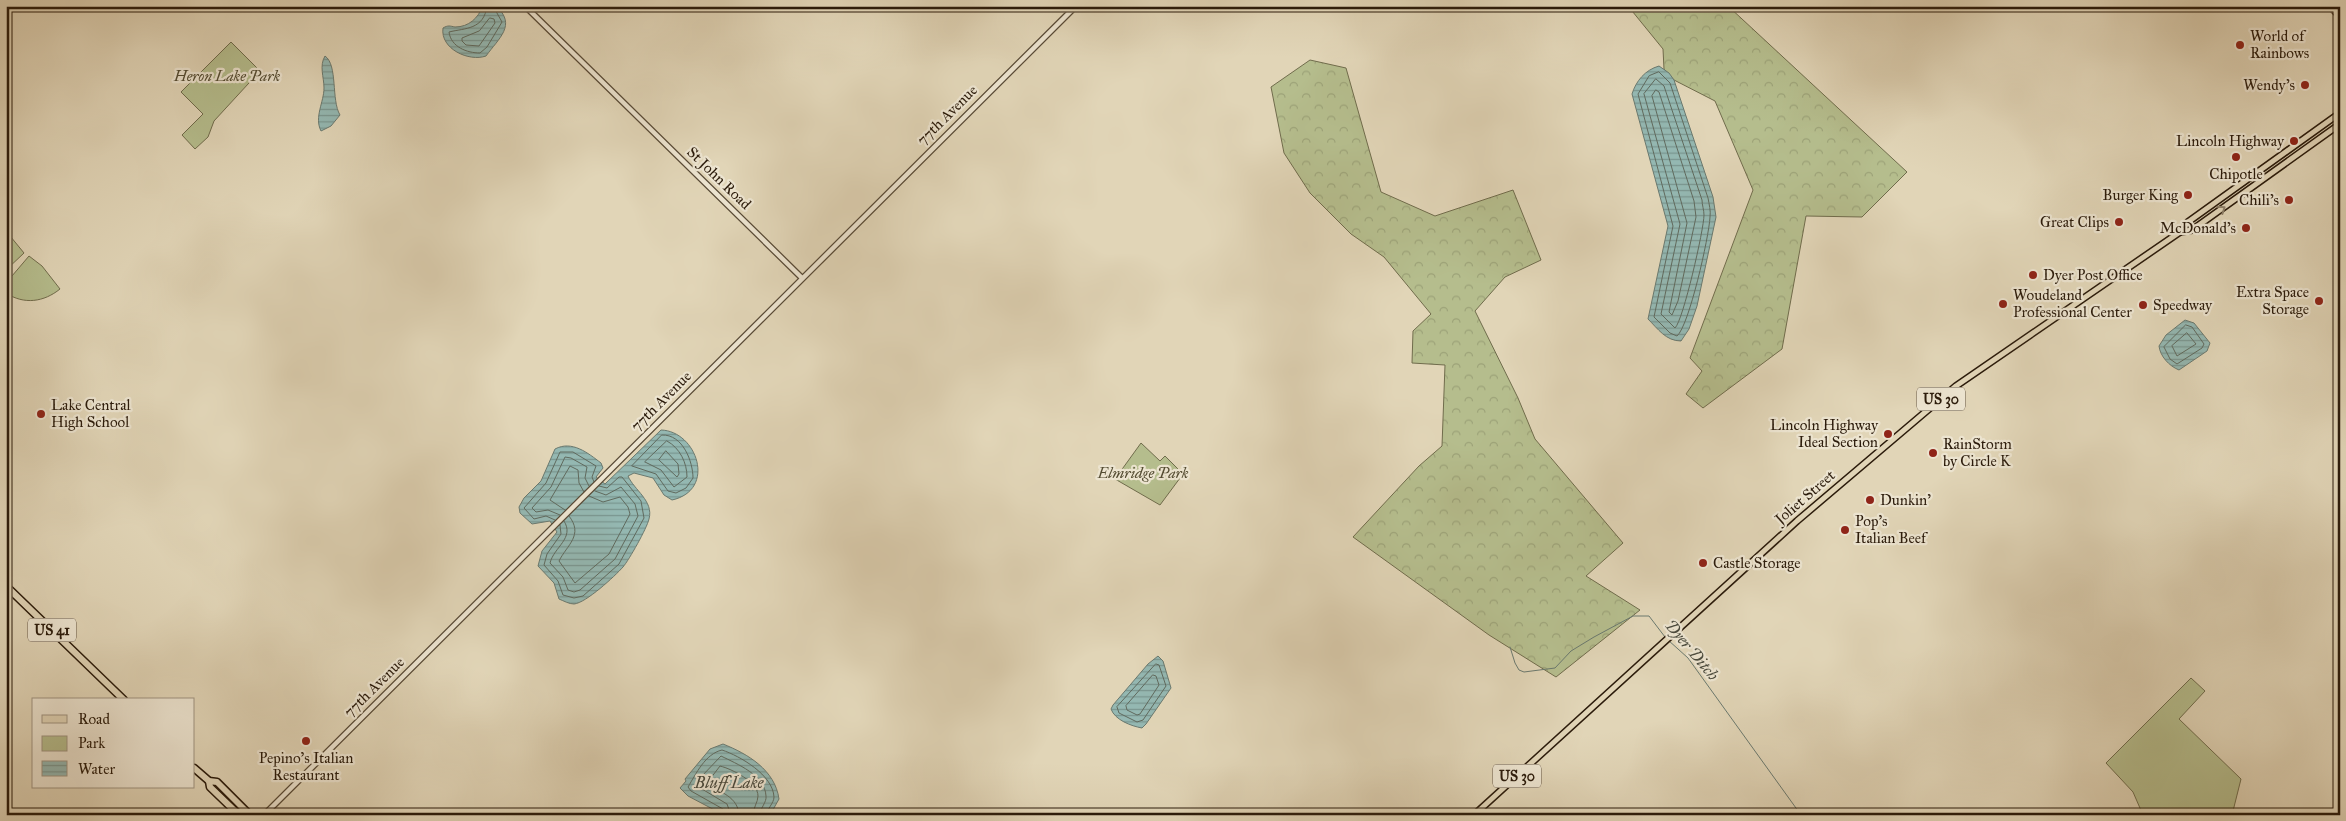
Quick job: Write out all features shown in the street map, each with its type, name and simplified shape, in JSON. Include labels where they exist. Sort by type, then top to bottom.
[{"type":"highway","name":"US 41","points":[[6,586],[122,698]]},
{"type":"highway","points":[[195,769],[209,781],[217,782],[250,815]]},
{"type":"highway","points":[[209,781],[210,787],[239,815]]},
{"type":"main road","name":"Joliet Street","points":[[1474,815],[1797,521],[1956,386],[2180,232],[2188,222],[2340,113]]},
{"type":"main road","name":"Joliet Street","points":[[2180,232],[2192,230],[2340,124]]},
{"type":"street","name":"St John Road","points":[[525,6],[802,278]]},
{"type":"street","name":"77th Avenue","points":[[264,815],[1076,6]]},
{"type":"street","points":[[2329,6],[2340,17]]},
{"type":"green space","points":[[1628,6],[1728,6],[1907,172],[1862,217],[1806,216],[1782,349],[1703,408],[1686,394],[1702,371],[1690,358],[1753,190],[1715,101],[1674,80],[1664,69],[1663,49]]},
{"type":"green space","name":"Heron Lake Park","points":[[231,42],[260,71],[214,121],[208,137],[195,149],[182,135],[203,114],[181,92]]},
{"type":"green space","points":[[1310,60],[1346,68],[1381,192],[1435,216],[1513,190],[1541,260],[1505,277],[1475,311],[1518,398],[1535,439],[1623,543],[1586,576],[1640,610],[1556,677],[1489,635],[1353,537],[1419,466],[1442,446],[1445,365],[1412,363],[1413,331],[1431,314],[1384,257],[1351,234],[1310,193],[1284,153],[1271,87]]},
{"type":"green space","points":[[6,231],[24,253],[6,270]]},
{"type":"green space","points":[[29,256],[42,266],[60,289],[47,297],[34,300],[20,299],[6,293],[6,283]]},
{"type":"green space","name":"Elmridge Park","points":[[1141,443],[1160,461],[1165,456],[1183,474],[1160,505],[1115,479]]},
{"type":"green space","points":[[2191,678],[2205,691],[2179,719],[2241,779],[2232,815],[2143,815],[2133,792],[2106,763]]},
{"type":"water","points":[[483,6],[496,6],[502,13],[505,19],[504,31],[486,56],[472,57],[457,52],[446,42],[443,28],[448,26],[460,27],[469,24],[476,18]]},
{"type":"water","points":[[325,56],[332,67],[337,109],[340,115],[331,126],[321,131],[319,120],[324,93],[322,68]]},
{"type":"water","points":[[1659,66],[1669,73],[1674,80],[1713,197],[1716,217],[1697,306],[1689,329],[1681,341],[1667,337],[1648,319],[1668,226],[1632,94],[1642,77],[1649,70]]},
{"type":"water","points":[[2185,320],[2194,323],[2210,343],[2207,351],[2179,370],[2166,360],[2159,346],[2166,335]]},
{"type":"water","points":[[661,430],[674,433],[684,440],[692,450],[697,462],[698,474],[694,485],[686,494],[672,500],[664,495],[653,478],[634,473],[628,476],[646,501],[650,513],[648,523],[638,544],[623,567],[586,599],[574,604],[559,599],[554,583],[538,566],[542,551],[557,532],[550,521],[532,524],[520,513],[519,507],[524,498],[541,481],[555,449],[568,446],[574,447],[591,455],[601,463],[603,468],[596,477],[605,484]]},
{"type":"water","points":[[1158,656],[1163,661],[1171,688],[1142,728],[1133,726],[1116,716],[1111,709],[1148,664]]},
{"type":"water","name":"Bluff Lake","points":[[723,744],[751,758],[766,771],[772,780],[779,799],[770,815],[724,815],[688,796],[680,788],[686,781],[685,779],[710,749]]},
{"type":"waterway","name":"Dyer Ditch","points":[[1510,647],[1515,663],[1519,670],[1524,672],[1555,668],[1571,651],[1633,616],[1649,616],[1665,637]]},
{"type":"waterway","name":"Dyer Ditch","points":[[1668,640],[1688,658],[1801,815]]},
{"type":"place","name":"World of Rainbows","points":[[2240,45]]},
{"type":"place","name":"Wendy's","points":[[2305,85]]},
{"type":"place","name":"Lincoln Highway","points":[[2294,141]]},
{"type":"place","name":"Chipotle","points":[[2236,157]]},
{"type":"place","name":"Burger King","points":[[2188,195]]},
{"type":"place","name":"Chili's","points":[[2289,200]]},
{"type":"place","name":"Great Clips","points":[[2119,222]]},
{"type":"place","name":"McDonald's","points":[[2246,228]]},
{"type":"place","name":"Dyer Post Office","points":[[2033,275]]},
{"type":"place","name":"Extra Space Storage","points":[[2319,301]]},
{"type":"place","name":"Woudeland Professional Center","points":[[2003,304]]},
{"type":"place","name":"Speedway","points":[[2143,305]]},
{"type":"place","name":"Lake Central High School","points":[[41,414]]},
{"type":"place","name":"Lincoln Highway Ideal Section","points":[[1888,434]]},
{"type":"place","name":"RainStorm by Circle K","points":[[1933,453]]},
{"type":"place","name":"Dunkin'","points":[[1870,500]]},
{"type":"place","name":"Pop's Italian Beef","points":[[1845,530]]},
{"type":"place","name":"Castle Storage","points":[[1703,563]]},
{"type":"place","name":"Pepino's Italian Restaurant","points":[[306,741]]}]
